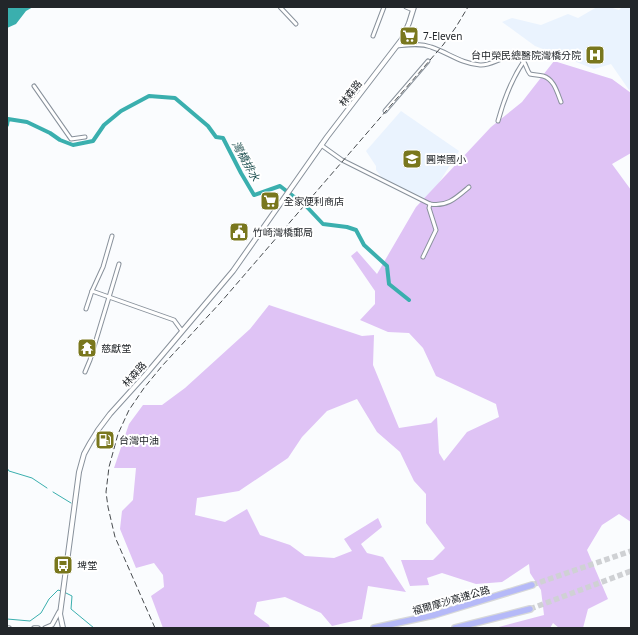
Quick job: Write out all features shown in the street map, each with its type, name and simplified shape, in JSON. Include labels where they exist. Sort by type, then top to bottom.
[{"type":"highway","name":"福爾摩沙高速公路","points":[[374,628],[434,615],[532,585]]},
{"type":"highway","points":[[455,628],[530,609]]},
{"type":"main road","name":"林森路","points":[[63,628],[60,614],[79,472],[84,454],[106,419],[237,265],[321,146],[397,46],[409,23],[414,8]]},
{"type":"street","points":[[280,7],[296,24]]},
{"type":"street","points":[[373,36],[384,7]]},
{"type":"street","points":[[406,7],[414,8]]},
{"type":"street","points":[[397,46],[430,46],[469,63],[480,66],[490,64],[505,57],[517,57],[524,61],[528,73],[549,78],[556,88],[561,102]]},
{"type":"street","points":[[385,111],[428,61]]},
{"type":"street","points":[[498,121],[507,90],[514,75],[524,61]]},
{"type":"street","points":[[34,86],[71,139],[85,137]]},
{"type":"street","points":[[321,146],[342,160],[430,204],[438,205],[452,201],[469,187]]},
{"type":"street","points":[[423,257],[436,230],[429,208],[430,204]]},
{"type":"street","points":[[86,309],[103,266],[112,236]]},
{"type":"street","points":[[85,372],[119,264]]},
{"type":"street","points":[[92,291],[174,320],[182,331]]},
{"type":"street","points":[[45,628],[52,626],[61,609]]},
{"type":"shaded area","name":"台中榮民總醫院灣橋分院","points":[[597,7],[609,7],[619,10],[622,7],[631,7],[631,89],[629,90],[611,64],[594,69],[535,46],[502,22],[512,18],[541,25],[568,14],[578,18]]},
{"type":"shaded area","points":[[554,61],[612,79],[631,93],[631,153],[612,164],[631,190],[631,522],[619,514],[602,525],[587,550],[608,599],[588,609],[583,628],[559,628],[553,623],[550,628],[495,628],[544,615],[541,590],[530,573],[529,564],[502,582],[476,584],[442,573],[427,578],[429,585],[410,586],[401,560],[433,560],[445,548],[426,523],[426,494],[414,481],[400,452],[377,432],[357,399],[327,411],[302,437],[288,458],[239,491],[197,498],[195,515],[225,522],[247,509],[260,535],[290,545],[305,556],[334,558],[352,551],[344,539],[378,518],[382,527],[361,544],[367,553],[383,557],[406,592],[368,586],[362,619],[332,626],[321,613],[285,597],[257,602],[254,614],[269,625],[270,628],[163,628],[151,596],[164,587],[163,575],[154,563],[136,568],[120,529],[122,511],[133,500],[136,468],[114,468],[129,424],[143,405],[162,405],[185,388],[250,329],[269,305],[362,336],[374,335],[373,365],[399,428],[431,423],[437,417],[439,453],[444,461],[467,432],[499,417],[496,404],[436,376],[423,348],[409,333],[388,332],[360,320],[375,304],[375,291],[351,256],[357,251],[377,274],[416,207],[491,127],[522,102]]},
{"type":"shaded area","name":"圓崇國小","points":[[401,111],[459,151],[428,200],[384,180],[376,170],[376,166],[366,151]]},
{"type":"water","points":[[7,7],[33,7],[26,11],[16,24],[7,28]]},
{"type":"waterway","name":"灣橋排水","points":[[7,125],[8,119],[27,122],[50,133],[60,140],[73,145],[93,141],[104,125],[121,111],[149,96],[175,98],[208,126],[216,137],[223,138],[254,195],[280,186],[306,206],[323,224],[347,227],[356,230],[364,245],[387,266],[389,284],[409,300]]},
{"type":"waterway","points":[[7,468],[9,471],[32,478],[47,488]]},
{"type":"waterway","points":[[53,492],[71,503]]},
{"type":"waterway","points":[[7,619],[30,621],[41,613],[49,599],[58,590],[61,591]]},
{"type":"waterway","points":[[64,592],[72,596],[71,609],[94,628]]},
{"type":"tunnel","points":[[532,585],[631,551]]},
{"type":"tunnel","points":[[530,609],[631,571]]},
{"type":"railway","points":[[155,628],[115,537],[106,492],[109,467],[118,434],[129,410],[144,388],[162,366],[221,302],[443,45],[468,7]]},
{"type":"place","name":"7-Eleven","points":[[409,36]]},
{"type":"place","name":"台中榮民總醫院灣橋分院","points":[[595,55]]},
{"type":"place","name":"圓崇國小","points":[[412,159]]},
{"type":"place","name":"全家便利商店","points":[[270,201]]},
{"type":"place","name":"竹崎灣橋郵局","points":[[239,232]]},
{"type":"place","name":"慈獻堂","points":[[87,348]]},
{"type":"place","name":"台灣中油","points":[[105,440]]},
{"type":"place","name":"埤堂","points":[[63,565]]}]
